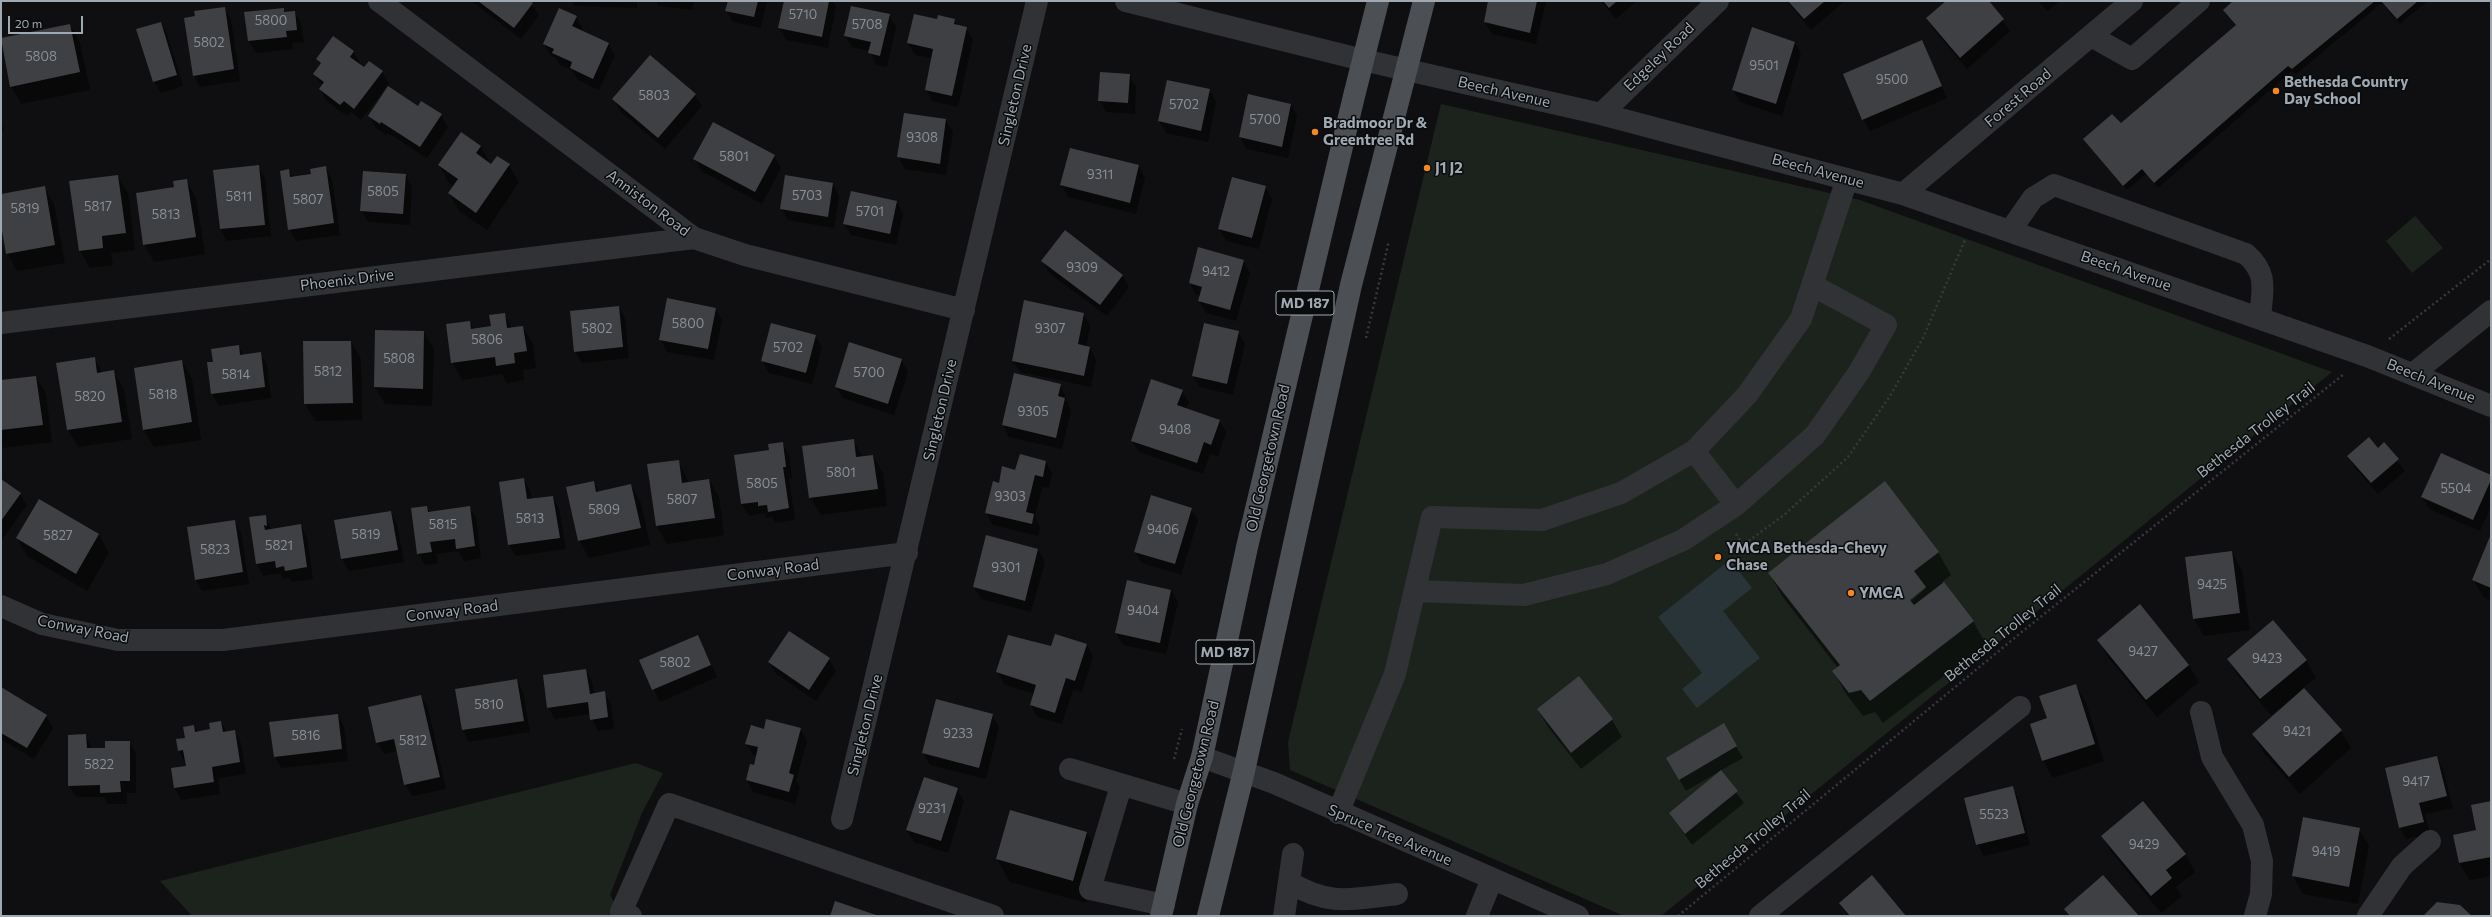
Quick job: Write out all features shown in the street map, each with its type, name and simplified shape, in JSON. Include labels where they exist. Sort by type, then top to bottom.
[{"type":"main road","name":"Old Georgetown Road","points":[[1162,910],[1187,804],[1202,757],[1247,547],[1378,1]]},
{"type":"main road","name":"MD 187","points":[[1208,916],[1244,771],[1351,285],[1424,1]]},
{"type":"street","name":"Anniston Road","points":[[379,1],[694,238],[745,255],[964,310]]},
{"type":"street","name":"Singleton Drive","points":[[842,819],[907,553],[1037,1]]},
{"type":"street","name":"Beech Avenue","points":[[1126,1],[1363,60],[1600,114],[1903,194],[2414,373],[2491,406]]},
{"type":"street","name":"Edgeley Road","points":[[1600,114],[1718,1]]},
{"type":"street","name":"Forest Road","points":[[1903,194],[2132,1]]},
{"type":"street","points":[[2091,36],[2132,59],[2199,1]]},
{"type":"street","points":[[1338,813],[1395,674],[1432,517],[1542,520],[1621,493],[1694,451],[1747,395],[1801,319],[1847,179]]},
{"type":"street","points":[[2010,231],[2033,198],[2054,185],[2246,254],[2257,263],[2263,278],[2260,318]]},
{"type":"street","name":"Phoenix Drive","points":[[1,323],[694,238]]},
{"type":"street","points":[[1415,591],[1524,595],[1607,574],[1683,540],[1736,505],[1815,435],[1859,372],[1886,325],[1812,285]]},
{"type":"street","points":[[2414,373],[2491,311]]},
{"type":"street","points":[[1694,451],[1736,505]]},
{"type":"street","name":"Conway Road","points":[[1,606],[42,624],[118,640],[223,640],[907,553]]},
{"type":"street","points":[[1760,916],[2020,707]]},
{"type":"street","points":[[2201,712],[2212,757],[2253,825],[2261,853],[2261,894],[2254,916]]},
{"type":"street","name":"Spruce Tree Avenue","points":[[1202,757],[1244,771],[1578,916]]},
{"type":"street","points":[[1070,769],[1121,786],[1187,804]]},
{"type":"street","points":[[1121,786],[1090,889],[1162,910]]},
{"type":"street","points":[[631,916],[621,912],[669,804],[993,916]]},
{"type":"street","points":[[2368,916],[2402,866],[2430,842]]},
{"type":"street","points":[[1284,916],[1293,854]]},
{"type":"street","points":[[1477,916],[1492,879]]},
{"type":"street","points":[[1289,882],[1309,894],[1335,900],[1397,894]]},
{"type":"path","points":[[2385,342],[2491,259]]},
{"type":"path","name":"Bethesda Trolley Trail","points":[[1678,916],[2011,641],[2347,372]]},
{"type":"shaded area","name":"YMCA Bethesda-Chevy Chase","points":[[1441,104],[1860,200],[2332,372],[1661,916],[1624,916],[1290,770],[1288,742]]},
{"type":"shaded area","points":[[2415,216],[2443,248],[2412,273],[2386,241]]},
{"type":"shaded area","points":[[1730,560],[1752,588],[1723,611],[1760,658],[1697,708],[1682,689],[1702,673],[1658,617]]},
{"type":"shaded area","points":[[636,763],[663,773],[642,813],[610,895],[622,916],[192,916],[160,881]]},
{"type":"building","points":[[478,1],[530,1],[533,3],[514,28]]},
{"type":"building","points":[[728,1],[758,1],[754,17],[725,11]]},
{"type":"building","points":[[784,1],[829,1],[822,37],[778,28]]},
{"type":"building","points":[[1488,1],[1537,1],[1530,33],[1484,22]]},
{"type":"building","points":[[1603,1],[1617,1],[1609,8]]},
{"type":"building","points":[[1788,1],[1825,1],[1804,19]]},
{"type":"building","points":[[1946,1],[1989,1],[2004,19],[1960,58],[1926,18]]},
{"type":"building","points":[[2233,1],[2375,1],[2292,69],[2288,66],[2154,183],[2142,169],[2123,186],[2083,139],[2112,114],[2121,123],[2236,25],[2223,10]]},
{"type":"building","points":[[2381,1],[2418,1],[2397,19]]},
{"type":"building","points":[[851,6],[890,14],[880,56],[868,53],[871,42],[844,36]]},
{"type":"building","points":[[225,7],[234,69],[193,76],[184,18],[195,16],[194,11]]},
{"type":"building","points":[[284,8],[284,12],[295,11],[297,30],[286,31],[287,37],[248,41],[244,12]]},
{"type":"building","points":[[559,8],[577,16],[572,26],[609,43],[593,79],[570,68],[572,62],[552,53],[554,49],[543,44]]},
{"type":"building","points":[[914,14],[937,19],[938,15],[955,19],[954,24],[967,27],[952,96],[925,90],[933,49],[907,43]]},
{"type":"building","points":[[161,22],[177,75],[153,82],[136,29]]},
{"type":"building","points":[[70,24],[80,72],[10,87],[1,38]]},
{"type":"building","points":[[1752,27],[1795,42],[1776,104],[1732,90]]},
{"type":"building","points":[[333,36],[354,51],[350,57],[364,67],[369,61],[383,71],[354,109],[344,101],[340,105],[319,89],[324,82],[313,74],[321,63],[316,59]]},
{"type":"building","points":[[1922,40],[1942,86],[1862,120],[1843,74]]},
{"type":"building","points":[[650,55],[696,94],[658,138],[612,99]]},
{"type":"building","points":[[1100,72],[1130,74],[1128,103],[1098,101]]},
{"type":"building","points":[[1167,80],[1210,89],[1201,131],[1158,121]]},
{"type":"building","points":[[388,86],[418,106],[421,101],[442,114],[420,147],[381,122],[380,124],[368,116]]},
{"type":"building","points":[[1248,94],[1291,104],[1282,147],[1239,137]]},
{"type":"building","points":[[904,113],[946,119],[940,164],[897,157]]},
{"type":"building","points":[[713,122],[775,155],[755,192],[693,159]]},
{"type":"building","points":[[461,132],[481,146],[476,153],[491,164],[497,156],[510,164],[476,213],[448,193],[458,179],[438,165]]},
{"type":"building","points":[[1070,148],[1139,165],[1130,203],[1060,185]]},
{"type":"building","points":[[259,165],[265,225],[220,229],[213,170]]},
{"type":"building","points":[[326,166],[334,223],[288,230],[280,171],[289,169],[290,177],[311,174],[310,169]]},
{"type":"building","points":[[363,171],[406,174],[403,214],[360,211]]},
{"type":"building","points":[[118,175],[126,233],[102,236],[103,248],[79,251],[69,181]]},
{"type":"building","points":[[785,175],[833,183],[828,217],[780,209]]},
{"type":"building","points":[[1232,177],[1266,186],[1252,238],[1218,229]]},
{"type":"building","points":[[187,179],[196,237],[143,245],[136,193],[174,187],[173,181]]},
{"type":"building","points":[[45,186],[55,245],[6,254],[1,225],[1,194]]},
{"type":"building","points":[[851,191],[897,201],[890,234],[843,224]]},
{"type":"building","points":[[1065,230],[1123,275],[1100,305],[1041,261]]},
{"type":"building","points":[[1198,247],[1244,260],[1230,310],[1198,301],[1202,287],[1189,283]]},
{"type":"building","points":[[667,298],[716,308],[708,349],[659,340]]},
{"type":"building","points":[[1024,300],[1084,313],[1078,344],[1090,347],[1084,376],[1012,361]]},
{"type":"building","points":[[619,306],[623,347],[574,352],[570,311]]},
{"type":"building","points":[[505,313],[507,328],[523,326],[527,351],[514,353],[515,363],[496,366],[495,357],[451,363],[446,324],[470,321],[471,329],[491,326],[489,315]]},
{"type":"building","points":[[771,323],[816,335],[806,373],[761,361]]},
{"type":"building","points":[[1204,323],[1239,331],[1227,384],[1192,376]]},
{"type":"building","points":[[375,330],[424,331],[423,389],[374,387]]},
{"type":"building","points":[[303,341],[351,341],[353,403],[304,404]]},
{"type":"building","points":[[849,342],[902,359],[888,404],[835,387]]},
{"type":"building","points":[[239,345],[240,355],[261,352],[265,387],[211,394],[207,362],[213,362],[211,349]]},
{"type":"building","points":[[95,357],[97,373],[114,370],[122,422],[67,430],[56,363]]},
{"type":"building","points":[[182,360],[192,422],[143,430],[134,368]]},
{"type":"building","points":[[1014,373],[1061,384],[1058,396],[1065,398],[1056,438],[1002,425]]},
{"type":"building","points":[[36,376],[43,425],[1,430],[1,380]]},
{"type":"building","points":[[1151,379],[1183,390],[1177,405],[1220,420],[1211,445],[1204,442],[1197,463],[1131,441]]},
{"type":"building","points":[[2369,437],[2378,448],[2384,442],[2399,459],[2371,483],[2347,456]]},
{"type":"building","points":[[854,439],[856,457],[873,455],[878,489],[809,498],[802,446]]},
{"type":"building","points":[[783,442],[786,467],[783,467],[789,508],[768,512],[767,505],[758,506],[758,502],[741,504],[734,455],[769,450],[768,444]]},
{"type":"building","points":[[2441,453],[2491,475],[2491,480],[2473,520],[2421,497]]},
{"type":"building","points":[[1020,454],[1046,461],[1043,477],[1035,475],[1026,512],[1034,514],[1032,524],[985,513],[993,481],[999,483],[1002,466],[1015,470]]},
{"type":"building","points":[[679,460],[682,483],[709,479],[715,518],[656,526],[647,464]]},
{"type":"building","points":[[524,478],[527,499],[553,496],[560,538],[508,545],[499,482]]},
{"type":"building","points":[[1,479],[21,493],[1,521]]},
{"type":"building","points":[[594,481],[596,492],[631,484],[641,528],[578,541],[566,487]]},
{"type":"building","name":"YMCA","points":[[1885,481],[1939,552],[1914,571],[1926,587],[1910,600],[1914,605],[1944,582],[1974,621],[1870,701],[1861,690],[1849,693],[1832,671],[1840,665],[1768,573]]},
{"type":"building","points":[[1151,495],[1192,508],[1175,564],[1134,552]]},
{"type":"building","points":[[39,499],[99,534],[76,574],[16,538]]},
{"type":"building","points":[[427,506],[428,512],[470,506],[475,546],[456,549],[455,539],[430,542],[432,552],[417,554],[411,508]]},
{"type":"building","points":[[391,511],[398,550],[341,559],[334,520]]},
{"type":"building","points":[[266,515],[267,526],[264,525],[265,530],[301,524],[307,567],[285,571],[284,566],[276,568],[275,561],[256,564],[249,517]]},
{"type":"building","points":[[235,520],[243,572],[195,580],[187,527]]},
{"type":"building","points":[[2491,534],[2491,588],[2472,580]]},
{"type":"building","points":[[986,535],[1038,549],[1025,601],[973,587]]},
{"type":"building","points":[[2232,551],[2240,613],[2193,619],[2185,557]]},
{"type":"building","points":[[1127,580],[1171,590],[1160,643],[1115,633]]},
{"type":"building","points":[[2140,604],[2189,665],[2146,700],[2097,640]]},
{"type":"building","points":[[2273,620],[2307,660],[2260,699],[2227,659]]},
{"type":"building","points":[[789,631],[830,658],[809,690],[768,662]]},
{"type":"building","points":[[1055,634],[1087,644],[1075,681],[1066,678],[1055,713],[1030,705],[1036,685],[996,672],[1008,635],[1051,646]]},
{"type":"building","points":[[698,635],[711,665],[652,690],[639,660]]},
{"type":"building","points":[[586,669],[590,694],[605,691],[608,717],[590,720],[588,702],[547,708],[543,675]]},
{"type":"building","points":[[1579,676],[1613,719],[1571,753],[1537,709]]},
{"type":"building","points":[[517,679],[524,721],[462,730],[455,689]]},
{"type":"building","points":[[2076,684],[2095,744],[2042,761],[2030,724],[2047,718],[2039,696]]},
{"type":"building","points":[[1,687],[47,715],[27,748],[1,733]]},
{"type":"building","points":[[2304,688],[2342,730],[2289,777],[2252,734]]},
{"type":"building","points":[[421,695],[440,777],[404,785],[394,739],[376,743],[368,707]]},
{"type":"building","points":[[936,699],[993,714],[979,768],[922,753]]},
{"type":"building","points":[[338,714],[342,749],[274,757],[269,722]]},
{"type":"building","points":[[766,719],[801,728],[789,773],[794,775],[789,792],[746,780],[750,764],[754,765],[758,747],[745,744],[751,725],[764,729]]},
{"type":"building","points":[[221,721],[223,732],[235,730],[240,762],[212,767],[214,782],[174,788],[171,768],[186,766],[183,750],[178,751],[176,739],[185,738],[183,727],[194,725],[195,732],[210,729],[209,723]]},
{"type":"building","points":[[1724,723],[1737,746],[1679,780],[1666,758]]},
{"type":"building","points":[[86,734],[87,748],[105,748],[105,741],[130,741],[130,781],[120,781],[121,792],[100,793],[100,785],[68,786],[68,735]]},
{"type":"building","points":[[2437,756],[2447,796],[2419,803],[2424,822],[2399,828],[2385,768]]},
{"type":"building","points":[[1721,770],[1738,791],[1685,834],[1669,813]]},
{"type":"building","points":[[924,777],[958,788],[941,841],[906,830]]},
{"type":"building","points":[[2013,786],[2025,833],[1976,845],[1964,798]]},
{"type":"building","points":[[2143,801],[2186,854],[2166,870],[2172,878],[2151,896],[2101,836]]},
{"type":"building","points":[[2491,801],[2491,857],[2459,863],[2453,835],[2476,830],[2471,805]]},
{"type":"building","points":[[1010,810],[1087,832],[1073,881],[996,859]]},
{"type":"building","points":[[2303,817],[2360,828],[2349,887],[2292,876]]},
{"type":"building","points":[[1872,875],[1906,916],[1850,916],[1839,903]]},
{"type":"building","points":[[2103,875],[2139,916],[2070,916],[2064,909]]},
{"type":"building","points":[[835,901],[879,916],[830,916]]},
{"type":"building","points":[[2437,902],[2460,905],[2472,916],[2423,916]]},
{"type":"place","name":"Bethesda Country Day School","points":[[2276,91]]},
{"type":"place","name":"Bradmoor Dr & Greentree Rd","points":[[1315,132]]},
{"type":"place","name":"J1 J2","points":[[1427,168]]},
{"type":"place","name":"YMCA Bethesda-Chevy Chase","points":[[1718,557]]},
{"type":"place","name":"YMCA","points":[[1851,593]]}]
